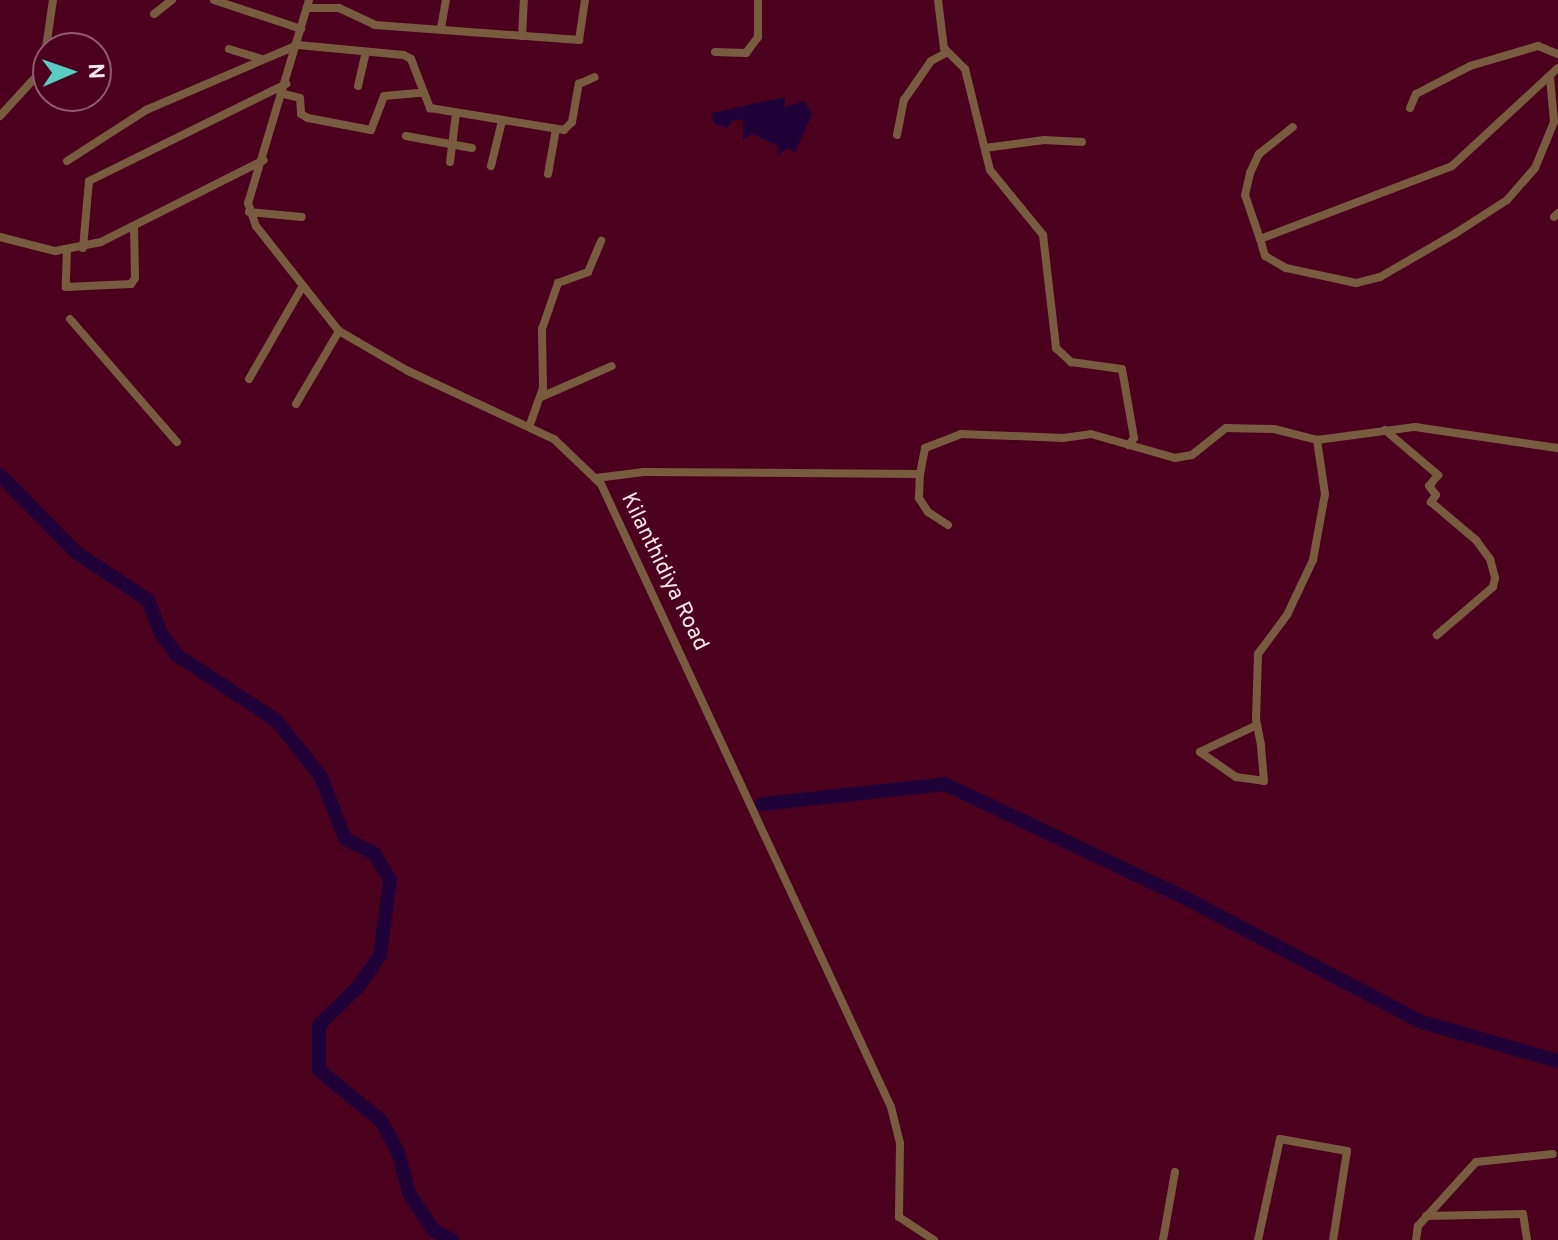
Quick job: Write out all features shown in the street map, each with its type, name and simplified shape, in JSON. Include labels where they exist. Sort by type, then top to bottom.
[{"type":"street","points":[[0,116],[43,69],[53,0]]},
{"type":"street","points":[[154,14],[172,0]]},
{"type":"street","points":[[214,0],[301,29]]},
{"type":"street","points":[[441,28],[446,0]]},
{"type":"street","points":[[522,36],[524,0]]},
{"type":"street","points":[[302,217],[249,212],[308,4],[339,8],[375,25],[579,40],[585,0]]},
{"type":"street","points":[[715,52],[746,53],[758,37],[758,0]]},
{"type":"street","points":[[938,0],[946,53]]},
{"type":"street","points":[[67,161],[146,110],[298,45],[411,59],[421,93],[430,108],[556,129],[569,128],[579,84],[595,77]]},
{"type":"street","points":[[1410,108],[1416,94],[1470,66],[1538,46],[1558,54]]},
{"type":"street","points":[[229,49],[262,59]]},
{"type":"street","points":[[358,86],[366,52]]},
{"type":"street","points":[[897,135],[904,100],[931,61],[946,53]]},
{"type":"street","points":[[946,53],[962,60],[997,183],[1043,235],[1056,348],[1071,362],[1122,369],[1134,438],[1129,445]]},
{"type":"street","points":[[1260,239],[1452,166],[1558,68]]},
{"type":"street","points":[[1293,127],[1259,154],[1245,195],[1265,256],[1286,268],[1356,283],[1380,277],[1507,200],[1535,168],[1554,122],[1550,77]]},
{"type":"street","points":[[83,248],[89,181],[286,84]]},
{"type":"street","points":[[284,94],[300,98],[301,114],[308,118],[371,130],[384,96],[421,93]]},
{"type":"street","points":[[450,162],[456,114]]},
{"type":"street","points":[[491,166],[502,121]]},
{"type":"street","points":[[548,174],[556,129]]},
{"type":"street","points":[[406,136],[472,148]]},
{"type":"street","points":[[985,148],[1082,142]]},
{"type":"street","points":[[0,237],[67,249],[83,248],[134,226],[264,160]]},
{"type":"street","name":"Kilanthidiya Road","points":[[249,212],[301,289],[339,331],[408,371],[529,427],[573,452],[596,478],[672,626],[891,1107],[900,1144],[896,1208],[908,1233],[934,1240]]},
{"type":"street","points":[[67,249],[66,287],[131,284],[135,278],[134,226]]},
{"type":"street","points":[[529,427],[541,397],[542,329],[558,283],[588,272],[601,241]]},
{"type":"street","points":[[249,379],[301,289]]},
{"type":"street","points":[[70,319],[177,442]]},
{"type":"street","points":[[296,404],[339,331]]},
{"type":"street","points":[[541,397],[612,366]]},
{"type":"street","points":[[948,525],[928,512],[919,498],[920,474],[925,448],[961,434],[1063,438],[1091,434],[1185,457],[1226,428],[1274,429],[1317,440],[1415,427],[1558,448]]},
{"type":"street","points":[[1385,430],[1438,475],[1429,486],[1436,495],[1431,502],[1476,540],[1490,559],[1495,578],[1493,587],[1437,635]]},
{"type":"street","points":[[1257,725],[1217,741],[1200,752],[1236,777],[1264,781],[1257,725],[1258,654],[1287,615],[1313,560],[1315,527],[1325,505],[1317,440]]},
{"type":"street","points":[[596,478],[644,472],[920,474]]},
{"type":"street","points":[[1258,1240],[1280,1139],[1347,1151],[1333,1240]]},
{"type":"street","points":[[1416,1240],[1418,1226],[1476,1162],[1553,1154]]},
{"type":"street","points":[[1163,1240],[1175,1172]]},
{"type":"street","points":[[1426,1216],[1523,1214],[1527,1240]]},
{"type":"shaded area","points":[[785,97],[785,107],[804,101],[812,114],[795,153],[787,148],[777,156],[778,146],[752,134],[743,140],[743,119],[732,121],[728,128],[714,124],[712,113]]},
{"type":"waterway","points":[[0,475],[77,553],[148,600],[160,632],[177,655],[277,721],[321,777],[345,839],[374,853],[390,880],[380,955],[359,986],[319,1025],[319,1070],[381,1121],[398,1152],[409,1193],[433,1230],[452,1240]]},
{"type":"waterway","points":[[762,804],[945,784],[1189,900],[1419,1021],[1558,1061]]}]
